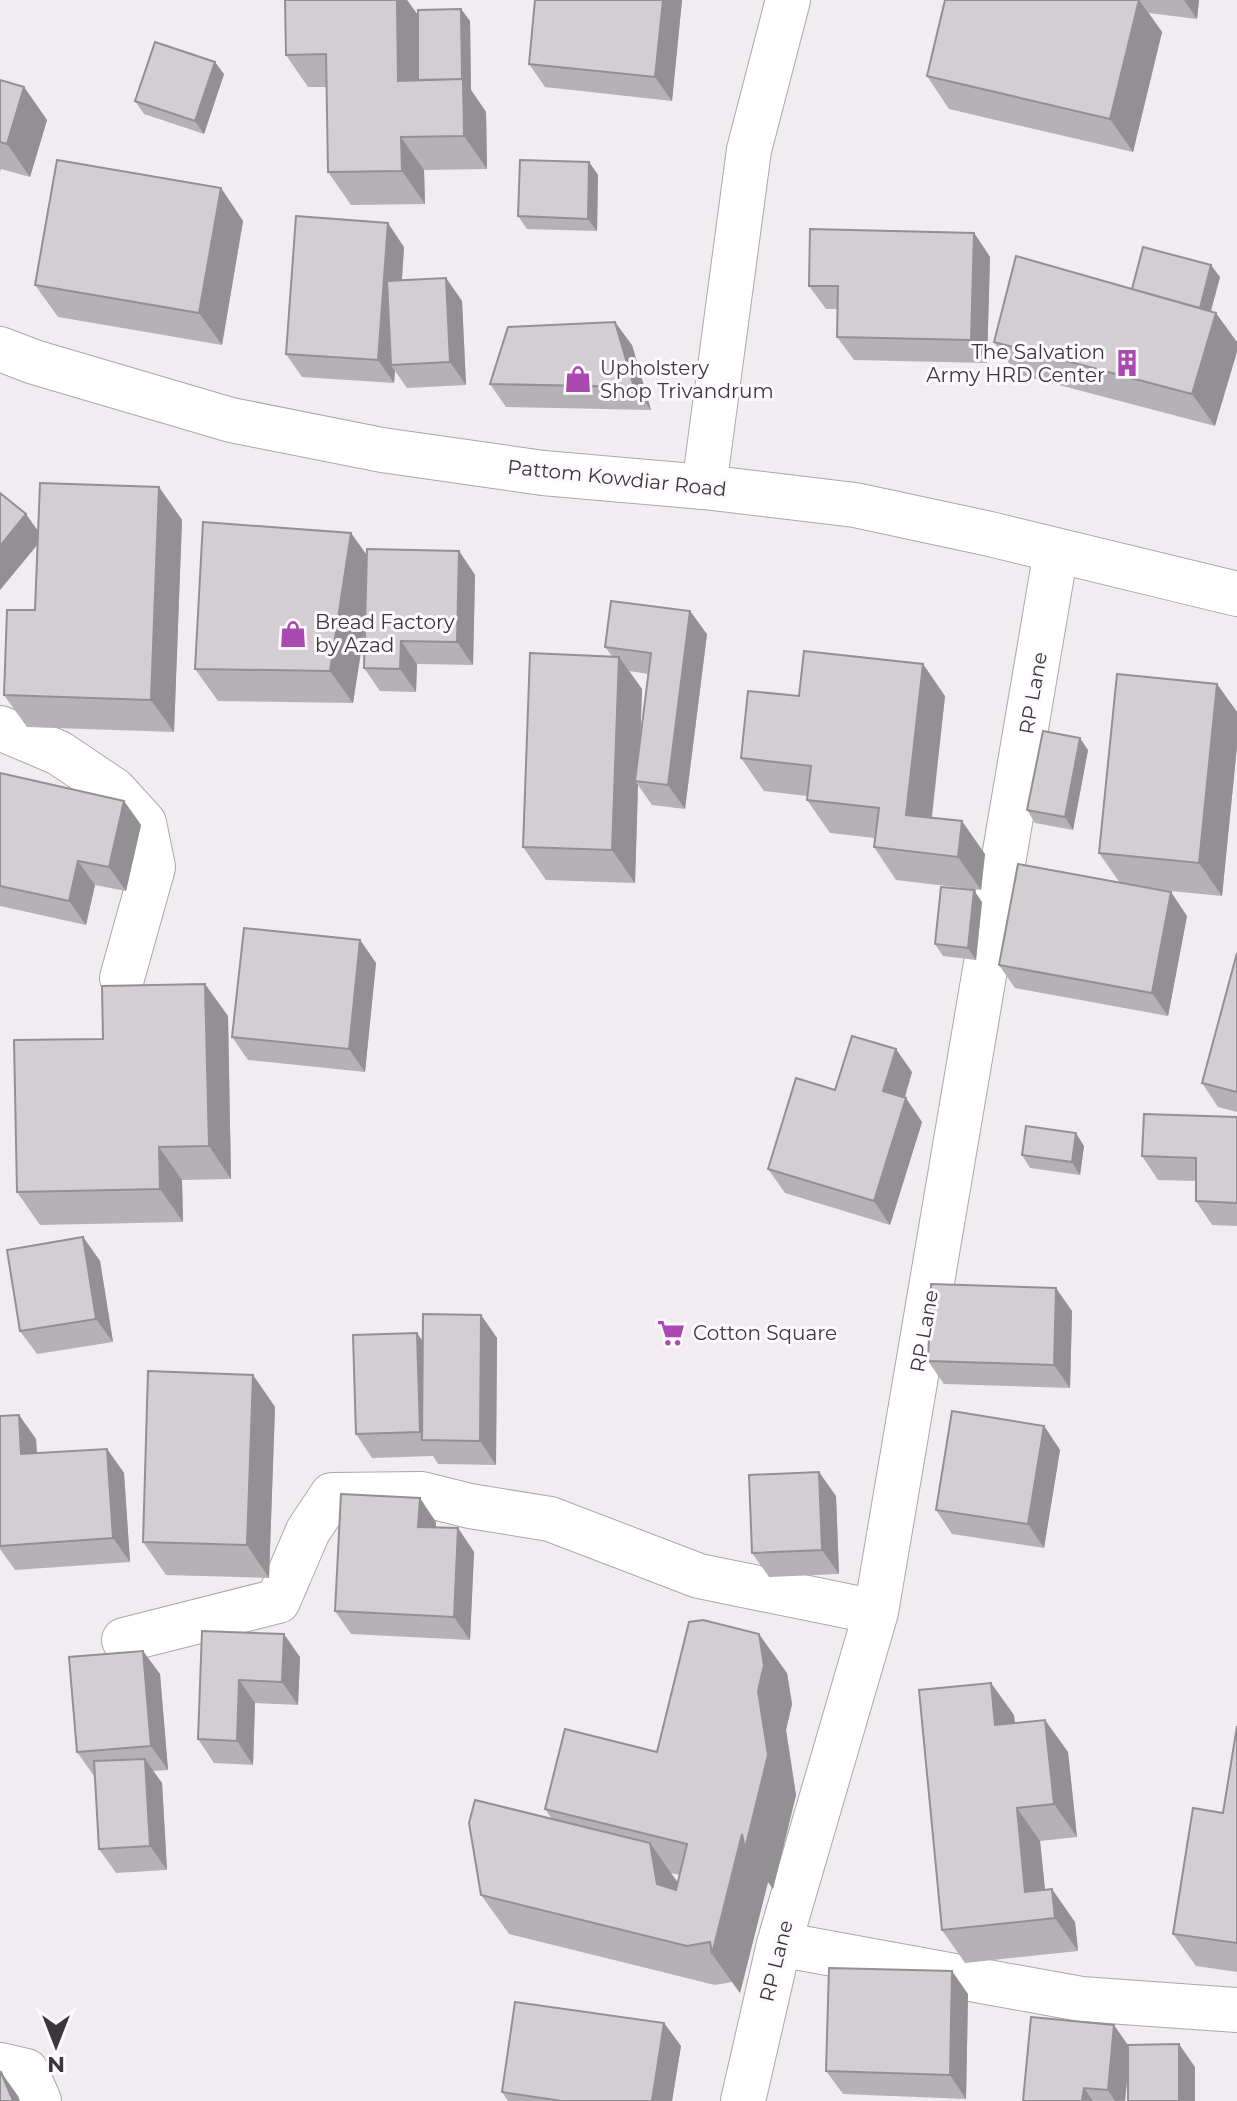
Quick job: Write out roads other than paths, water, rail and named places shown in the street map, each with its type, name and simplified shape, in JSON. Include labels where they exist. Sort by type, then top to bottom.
[{"type":"street","points":[[704,487],[749,150],[788,0]]},
{"type":"street","name":"Pattom Kowdiar Road","points":[[0,349],[34,362],[231,420],[382,450],[543,473],[704,487],[855,505],[1237,594]]},
{"type":"street","name":"RP Lane","points":[[743,2101],[779,1944],[876,1612],[1056,551]]},
{"type":"street","points":[[0,728],[59,753],[114,790],[144,823],[153,867],[122,978]]},
{"type":"street","points":[[124,1640],[278,1601],[308,1531],[332,1495],[422,1494],[470,1506],[550,1519],[699,1576],[876,1612]]},
{"type":"street","points":[[779,1944],[1081,1999],[1237,2010]]},
{"type":"street","points":[[0,2065],[26,2071],[39,2101]]},
{"type":"place","name":"The Salvation Army HRD Center","points":[[1127,363]]},
{"type":"place","name":"Upholstery Shop Trivandrum","points":[[578,379]]},
{"type":"place","name":"Bread Factory by Azad","points":[[293,634]]},
{"type":"place","name":"Cotton Square","points":[[671,1333]]}]
